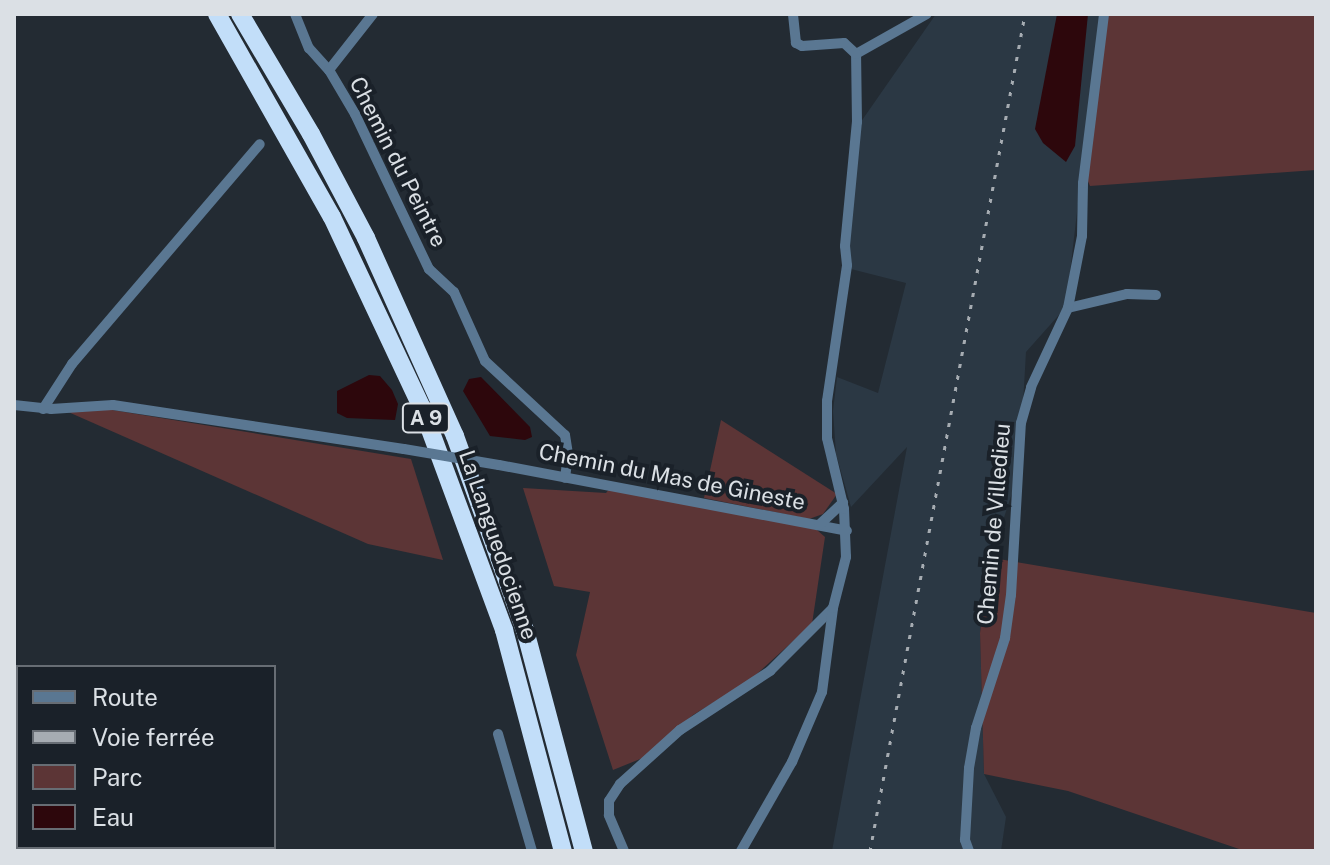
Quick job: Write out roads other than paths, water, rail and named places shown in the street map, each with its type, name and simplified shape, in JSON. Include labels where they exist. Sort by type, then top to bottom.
[{"type":"highway","name":"La Languedocienne","points":[[217,14],[325,203],[375,302],[426,419],[504,630],[563,851]]},
{"type":"highway","name":"La Languedocienne","points":[[240,14],[311,134],[366,238],[455,436],[525,630],[584,851]]},
{"type":"street","name":"Chemin du Peintre","points":[[295,14],[309,48],[329,70],[355,114],[429,269],[454,292],[485,361],[565,435],[568,454],[565,478]]},
{"type":"street","points":[[329,70],[373,14]]},
{"type":"street","points":[[793,14],[796,43],[802,46],[844,43],[856,54],[927,14]]},
{"type":"street","name":"Chemin de Villedieu","points":[[969,851],[965,840],[969,768],[976,728],[1005,638],[1011,595],[1021,423],[1031,387],[1068,308],[1082,236],[1083,183],[1104,14]]},
{"type":"street","name":"Chemin du Mas de Gineste","points":[[14,405],[43,409],[113,405],[404,449],[847,531],[827,438],[827,401],[847,265],[845,246],[857,122],[856,54]]},
{"type":"street","points":[[43,409],[72,364],[260,144]]},
{"type":"street","points":[[1068,308],[1127,294],[1156,295]]},
{"type":"street","points":[[819,525],[843,503]]},
{"type":"street","points":[[741,851],[810,725],[822,692],[833,608],[846,557],[847,531]]},
{"type":"street","points":[[624,851],[609,815],[609,801],[620,784],[680,730],[770,671],[833,608]]},
{"type":"street","points":[[498,734],[532,851]]},
{"type":"water","points":[[1057,14],[1088,14],[1075,146],[1066,162],[1043,143],[1035,129]]},
{"type":"water","points":[[369,375],[380,376],[392,390],[398,404],[395,420],[347,418],[337,413],[337,391]]},
{"type":"water","points":[[481,377],[530,427],[532,437],[525,440],[490,436],[463,391],[469,379]]},
{"type":"railway","points":[[870,851],[1025,14]]}]
